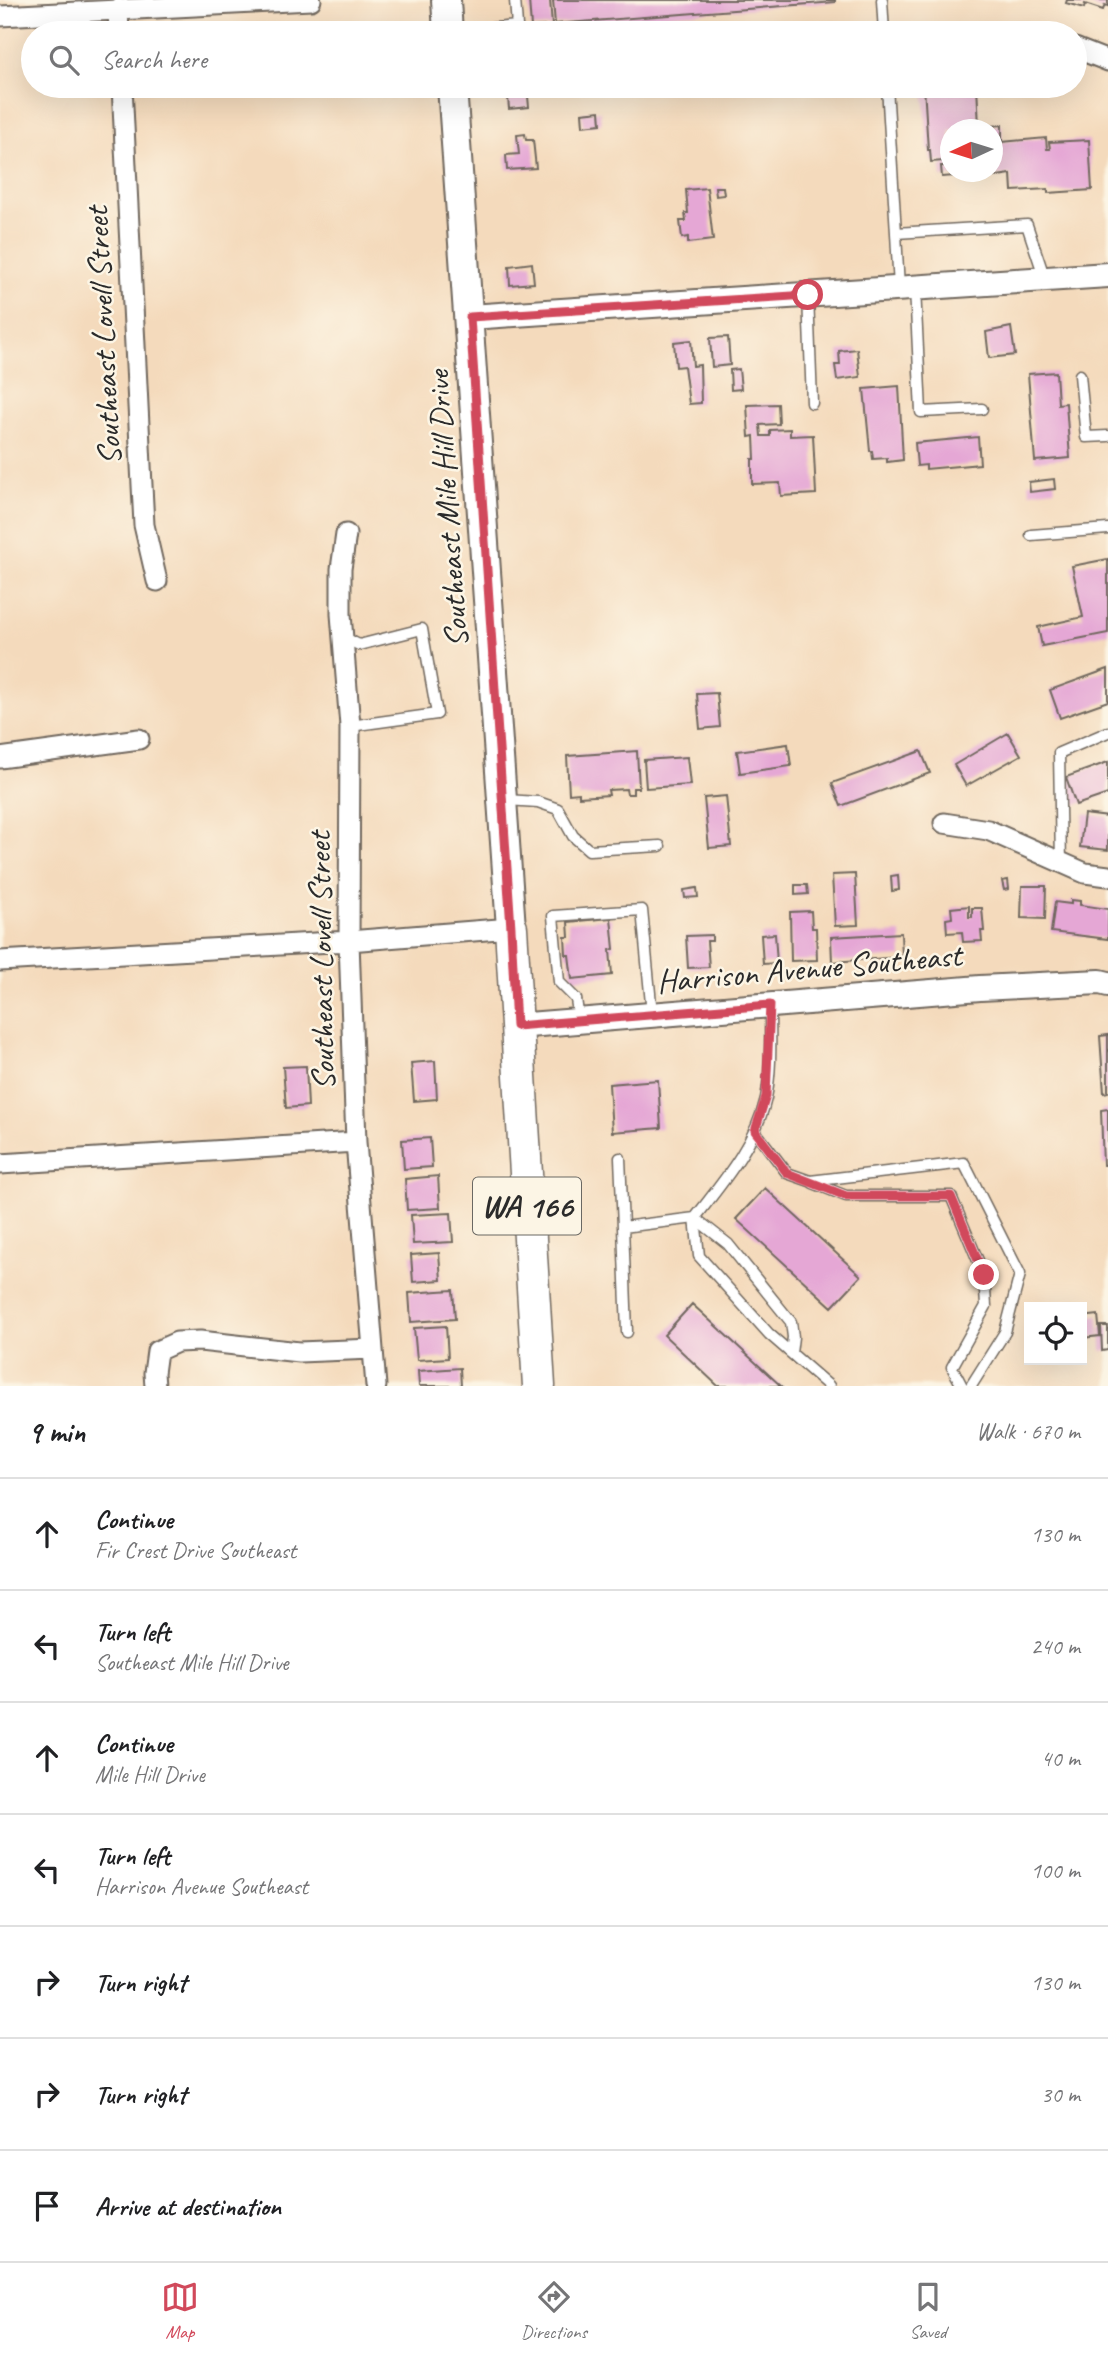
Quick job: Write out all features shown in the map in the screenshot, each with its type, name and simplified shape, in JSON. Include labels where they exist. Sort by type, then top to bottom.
[{"type":"main road","points":[[446,0],[447,21]]},
{"type":"main road","name":"Southeast Mile Hill Drive","points":[[453,98],[511,928]]},
{"type":"main road","name":"WA 166","points":[[511,928],[539,1386]]},
{"type":"street","points":[[0,16],[26,7],[118,9],[195,3],[311,0]]},
{"type":"street","points":[[118,9],[118,21]]},
{"type":"street","points":[[1087,53],[1108,61]]},
{"type":"street","name":"Southeast Lovell Street","points":[[123,98],[144,525],[157,581]]},
{"type":"street","points":[[470,317],[1108,275]]},
{"type":"street","name":"Southeast Lovell Street","points":[[346,534],[341,569],[350,726],[349,941],[356,1142],[376,1386]]},
{"type":"street","points":[[0,758],[139,739]]},
{"type":"street","points":[[944,823],[988,830],[1085,873],[1108,876]]},
{"type":"street","points":[[0,961],[349,941],[511,928]]},
{"type":"street","name":"Harrison Avenue Southeast","points":[[516,1026],[980,988],[1100,982],[1108,984]]},
{"type":"street","points":[[0,1164],[356,1142]]},
{"type":"street","points":[[155,1386],[153,1373],[157,1351],[177,1342],[200,1340],[299,1352],[373,1349]]},
{"type":"lane","points":[[515,0],[516,21]]},
{"type":"lane","points":[[882,0],[883,21]]},
{"type":"lane","points":[[888,98],[896,233],[907,288],[921,412],[982,410]]},
{"type":"lane","points":[[896,233],[1027,225],[1045,279]]},
{"type":"lane","points":[[808,295],[812,402]]},
{"type":"lane","points":[[1080,375],[1086,437],[1108,436]]},
{"type":"lane","points":[[1031,535],[1108,529]]},
{"type":"lane","points":[[343,637],[359,645],[422,629],[437,714],[350,726]]},
{"type":"lane","points":[[1061,863],[1059,753],[1108,732]]},
{"type":"lane","points":[[502,800],[538,802],[558,809],[573,836],[589,850],[660,846]]},
{"type":"lane","points":[[579,1021],[576,999],[559,982],[553,916],[642,910],[652,1015]]},
{"type":"lane","points":[[770,1005],[766,1096],[755,1131],[725,1180],[695,1219],[699,1256],[769,1334],[829,1386]]},
{"type":"lane","points":[[755,1131],[787,1173],[846,1196],[951,1196],[984,1275],[986,1306],[952,1367],[962,1386]]},
{"type":"lane","points":[[620,1158],[627,1332]]},
{"type":"lane","points":[[810,1181],[964,1163],[1020,1275],[1005,1332],[971,1386]]},
{"type":"lane","points":[[623,1227],[695,1219],[728,1244],[791,1322],[791,1353]]},
{"type":"building","points":[[529,0],[550,0],[552,21],[531,21]]},
{"type":"building","points":[[553,0],[835,0],[593,21],[555,21]]},
{"type":"building","points":[[1067,0],[1108,0],[1108,6],[1105,5],[1103,10],[1085,4],[1084,8],[1066,3]]},
{"type":"building","points":[[508,98],[528,98],[529,107],[509,109]]},
{"type":"building","points":[[925,98],[978,98],[979,119],[940,119],[940,161],[931,162]]},
{"type":"building","points":[[600,111],[601,124],[583,126],[582,113]]},
{"type":"building","points":[[525,134],[526,140],[533,140],[536,168],[507,170],[506,155],[519,154],[517,135]]},
{"type":"building","points":[[1046,138],[1047,149],[1050,149],[1049,142],[1089,140],[1092,190],[1048,193],[1048,189],[1012,191],[1011,174],[1003,175],[1003,142]]},
{"type":"building","points":[[715,187],[723,187],[724,195],[716,196]]},
{"type":"building","points":[[707,188],[713,240],[688,243],[688,237],[682,238],[680,221],[686,221],[685,213],[688,213],[686,190]]},
{"type":"building","points":[[532,263],[534,283],[510,285],[509,266]]},
{"type":"building","points":[[1011,327],[1015,355],[989,358],[986,332]]},
{"type":"building","points":[[728,337],[730,365],[712,367],[710,338]]},
{"type":"building","points":[[691,340],[693,366],[700,365],[701,403],[689,404],[684,366],[676,367],[674,342]]},
{"type":"building","points":[[857,349],[860,377],[837,380],[835,365],[840,365],[839,351]]},
{"type":"building","points":[[739,369],[741,389],[731,390],[730,370]]},
{"type":"building","points":[[1056,372],[1058,404],[1066,403],[1070,458],[1035,461],[1028,374]]},
{"type":"building","points":[[899,386],[903,460],[887,462],[887,458],[873,459],[864,389]]},
{"type":"building","points":[[778,404],[779,424],[760,425],[761,436],[770,436],[770,430],[790,429],[790,436],[813,435],[816,494],[781,496],[780,483],[752,484],[754,436],[749,437],[747,405]]},
{"type":"building","points":[[978,437],[980,464],[926,469],[926,465],[917,466],[915,443]]},
{"type":"building","points":[[1054,479],[1055,489],[1030,492],[1029,482]]},
{"type":"building","points":[[1108,559],[1108,633],[1042,646],[1038,627],[1083,617],[1072,566]]},
{"type":"building","points":[[1108,669],[1108,701],[1060,718],[1050,690]]},
{"type":"building","points":[[717,693],[720,727],[700,729],[697,694]]},
{"type":"building","points":[[1008,733],[1021,755],[966,786],[954,765]]},
{"type":"building","points":[[788,744],[791,766],[740,773],[737,751]]},
{"type":"building","points":[[637,751],[639,788],[633,788],[633,794],[627,794],[626,789],[608,790],[609,795],[579,797],[579,793],[569,794],[567,756]]},
{"type":"building","points":[[921,751],[930,773],[841,806],[832,783]]},
{"type":"building","points":[[687,757],[690,785],[646,788],[644,760]]},
{"type":"building","points":[[1108,762],[1108,794],[1076,805],[1066,777]]},
{"type":"building","points":[[726,796],[731,846],[709,848],[704,798]]},
{"type":"building","points":[[1084,814],[1108,817],[1108,850],[1080,847]]},
{"type":"building","points":[[855,874],[858,925],[835,926],[832,875]]},
{"type":"building","points":[[898,875],[899,890],[892,891],[891,876]]},
{"type":"building","points":[[1008,880],[1009,889],[1004,890],[1002,881]]},
{"type":"building","points":[[795,885],[807,885],[808,894],[795,895]]},
{"type":"building","points":[[1022,886],[1046,886],[1045,919],[1021,918]]},
{"type":"building","points":[[697,888],[698,897],[685,898],[684,890]]},
{"type":"building","points":[[1071,900],[1080,901],[1080,905],[1108,909],[1108,939],[1051,932],[1055,902],[1071,904]]},
{"type":"building","points":[[969,906],[969,917],[972,917],[972,908],[982,908],[982,941],[963,942],[962,932],[947,933],[946,919],[952,918],[951,908]]},
{"type":"building","points":[[811,911],[812,928],[816,928],[817,960],[791,961],[790,912]]},
{"type":"building","points":[[611,918],[614,949],[610,950],[612,975],[572,979],[569,955],[566,955],[568,922]]},
{"type":"building","points":[[901,933],[902,957],[832,962],[831,937]]},
{"type":"building","points":[[775,934],[777,963],[763,964],[761,935]]},
{"type":"building","points":[[712,935],[712,941],[707,941],[709,967],[688,968],[686,936]]},
{"type":"building","points":[[1108,1035],[1108,1092],[1104,1093],[1100,1036]]},
{"type":"building","points":[[435,1061],[437,1099],[414,1101],[411,1063]]},
{"type":"building","points":[[306,1066],[308,1106],[286,1108],[283,1067]]},
{"type":"building","points":[[658,1080],[661,1128],[612,1132],[609,1084]]},
{"type":"building","points":[[1108,1109],[1108,1165],[1103,1165],[1101,1110]]},
{"type":"building","points":[[430,1138],[432,1167],[404,1169],[402,1140]]},
{"type":"building","points":[[438,1176],[440,1208],[407,1210],[405,1179]]},
{"type":"building","points":[[765,1188],[861,1276],[832,1307],[736,1219]]},
{"type":"building","points":[[451,1213],[453,1242],[413,1244],[411,1215]]},
{"type":"building","points":[[439,1253],[441,1280],[413,1282],[411,1255]]},
{"type":"building","points":[[453,1290],[455,1319],[411,1322],[409,1293]]},
{"type":"building","points":[[692,1304],[781,1386],[718,1386],[664,1335]]},
{"type":"building","points":[[1098,1315],[1100,1336],[1087,1337],[1087,1316]]},
{"type":"building","points":[[446,1326],[448,1358],[417,1360],[414,1328]]},
{"type":"building","points":[[1101,1326],[1108,1326],[1108,1350],[1102,1351]]},
{"type":"building","points":[[460,1368],[461,1386],[419,1386],[418,1371]]},
{"type":"route","points":[[808,295],[470,317],[516,1026],[770,1005],[766,1096],[755,1131],[787,1173],[846,1196],[951,1196],[984,1275]]}]
